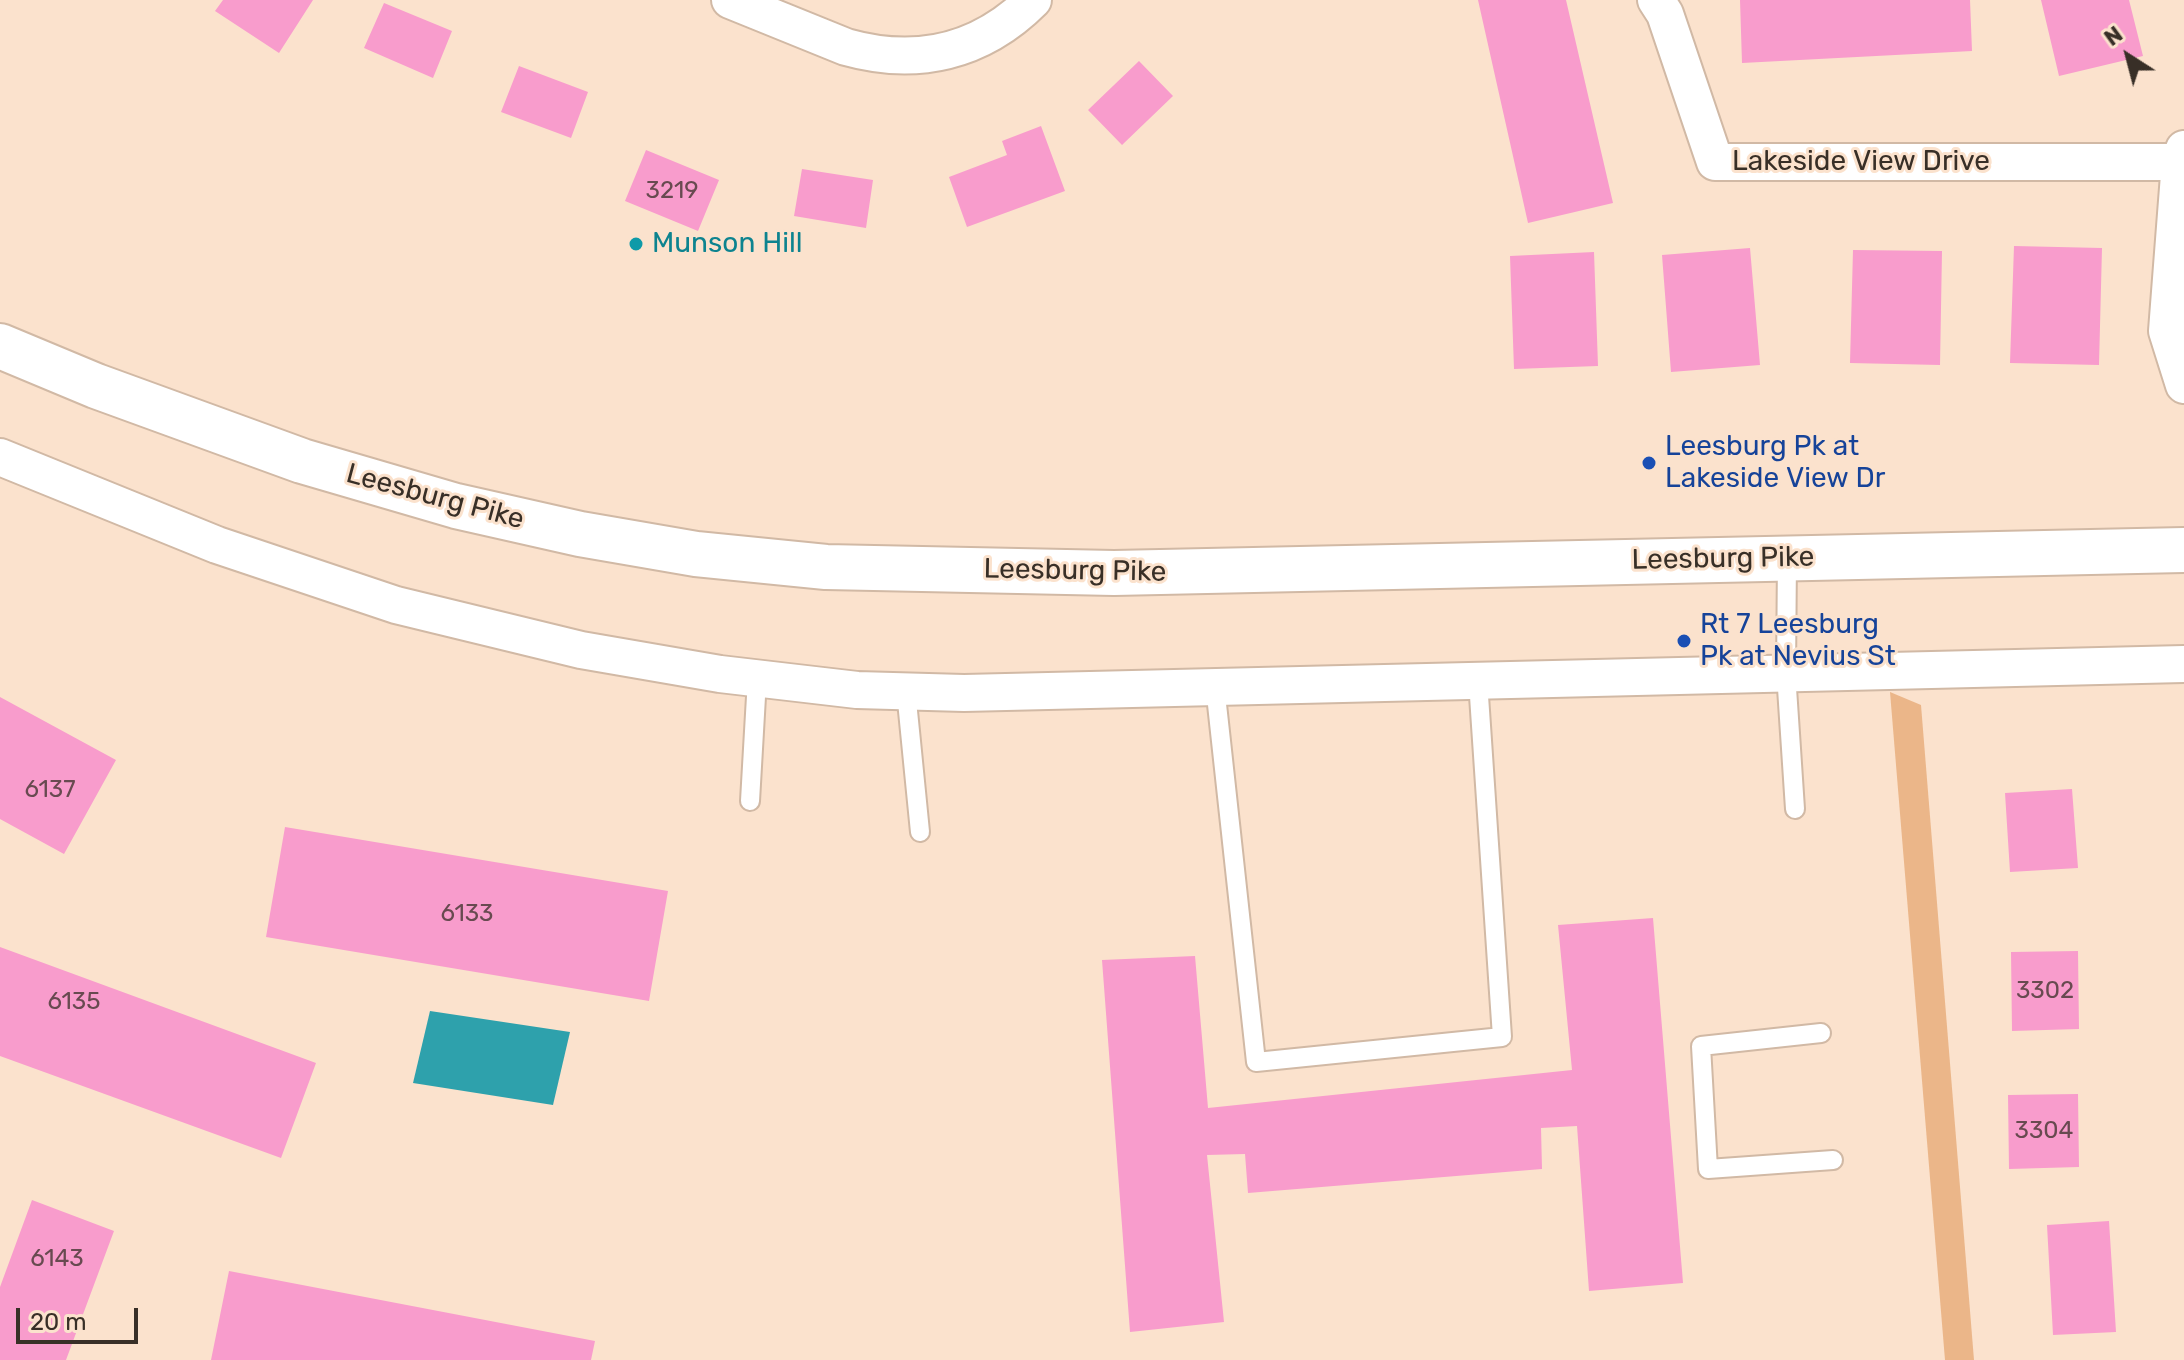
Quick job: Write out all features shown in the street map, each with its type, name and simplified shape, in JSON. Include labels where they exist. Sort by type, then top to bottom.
[{"type":"main road","name":"Leesburg Pike","points":[[0,346],[96,386],[302,461],[456,506],[580,534],[696,554],[826,567],[1114,573],[2184,550]]},
{"type":"street","points":[[730,0],[846,47],[909,57],[955,50],[992,34],[1033,0]]},
{"type":"street","name":"Lakeside View Drive","points":[[1656,0],[1665,14],[1715,162],[2183,158],[2167,331],[2184,385]]},
{"type":"street","points":[[0,457],[217,545],[396,605],[581,650],[757,679],[857,690],[964,693],[2184,664]]},
{"type":"lane","points":[[1787,558],[1786,673],[1795,809]]},
{"type":"lane","points":[[750,801],[757,679]]},
{"type":"lane","points":[[1215,686],[1256,1062],[1502,1037],[1478,681]]},
{"type":"lane","points":[[906,691],[920,832]]},
{"type":"lane","points":[[1821,1033],[1701,1046],[1708,1169],[1833,1160]]},
{"type":"shaded area","points":[[1890,692],[1921,705],[1974,1360],[1945,1360]]},
{"type":"water","points":[[430,1011],[570,1032],[553,1105],[413,1083]]},
{"type":"building","points":[[223,0],[313,0],[279,53],[215,11]]},
{"type":"building","points":[[1478,0],[1566,0],[1613,203],[1528,223]]},
{"type":"building","points":[[1740,0],[1970,0],[1972,51],[1742,63]]},
{"type":"building","points":[[2041,0],[2129,0],[2143,56],[2059,76]]},
{"type":"building","points":[[384,3],[452,31],[433,78],[364,48]]},
{"type":"building","points":[[1139,61],[1173,96],[1122,145],[1088,110]]},
{"type":"building","points":[[519,66],[588,92],[571,138],[501,112]]},
{"type":"building","points":[[1041,126],[1065,191],[967,227],[949,177],[1007,155],[1002,141]]},
{"type":"building","points":[[646,150],[719,180],[698,231],[625,201]]},
{"type":"building","points":[[802,169],[873,180],[866,228],[794,216]]},
{"type":"building","points":[[2014,246],[2102,248],[2099,365],[2010,363]]},
{"type":"building","points":[[1750,248],[1760,365],[1671,372],[1662,255]]},
{"type":"building","points":[[1853,250],[1942,251],[1940,365],[1850,363]]},
{"type":"building","points":[[1594,252],[1598,366],[1514,369],[1510,256]]},
{"type":"building","points":[[0,697],[116,760],[64,854],[0,819]]},
{"type":"building","points":[[2072,789],[2078,868],[2010,872],[2005,793]]},
{"type":"building","points":[[285,827],[668,891],[649,1001],[266,937]]},
{"type":"building","points":[[1653,918],[1683,1283],[1589,1291],[1577,1126],[1541,1128],[1542,1169],[1248,1193],[1245,1154],[1207,1155],[1224,1322],[1130,1332],[1102,960],[1195,956],[1208,1108],[1572,1070],[1558,925]]},
{"type":"building","points":[[0,947],[316,1063],[281,1158],[0,1056]]},
{"type":"building","points":[[2078,951],[2079,1029],[2012,1031],[2011,952]]},
{"type":"building","points":[[2078,1094],[2079,1167],[2009,1169],[2008,1095]]},
{"type":"building","points":[[32,1200],[114,1231],[66,1360],[0,1360],[0,1287]]},
{"type":"building","points":[[2109,1221],[2116,1332],[2053,1335],[2047,1225]]},
{"type":"building","points":[[229,1271],[595,1341],[591,1360],[211,1360]]},
{"type":"place","name":"Munson Hill","points":[[636,244]]},
{"type":"place","name":"Leesburg Pk at Lakeside View Dr","points":[[1649,463]]},
{"type":"place","name":"Rt 7 Leesburg Pk at Nevius St","points":[[1684,641]]}]
